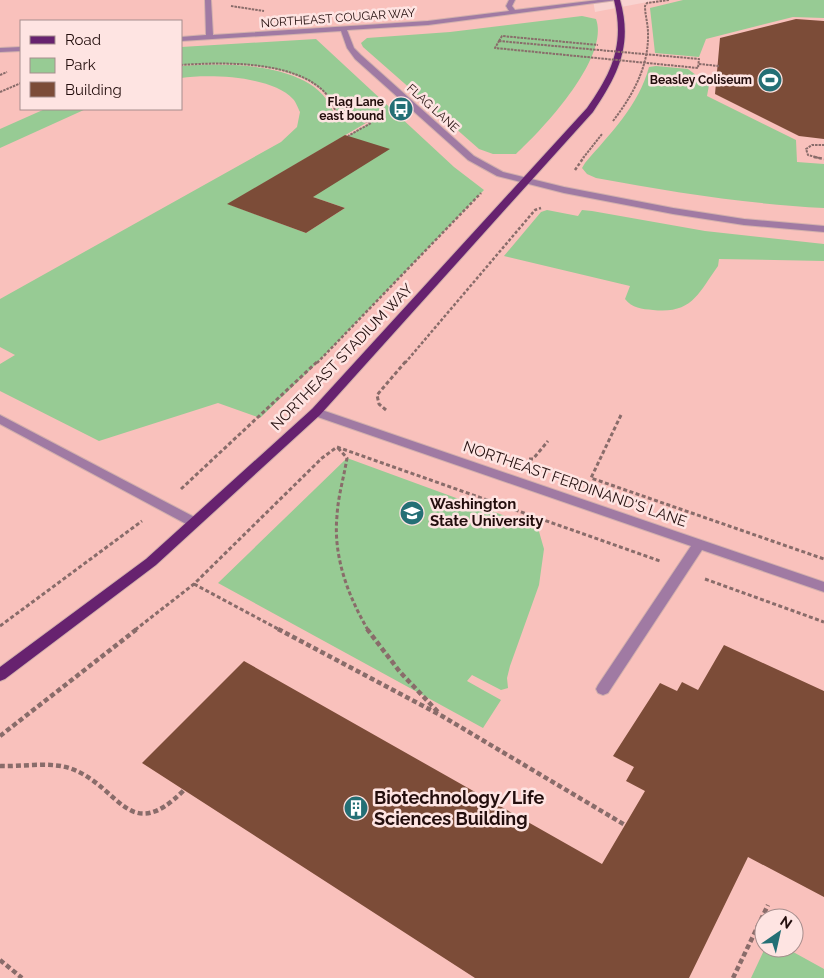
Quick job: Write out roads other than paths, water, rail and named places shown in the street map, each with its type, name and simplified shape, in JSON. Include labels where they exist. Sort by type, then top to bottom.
[{"type":"main road","name":"NORTHEAST STADIUM WAY","points":[[0,675],[150,562],[316,412],[590,110],[609,82],[622,44],[622,14],[615,0]]},
{"type":"street","points":[[208,0],[210,38]]},
{"type":"street","points":[[512,0],[509,6],[513,14]]},
{"type":"street","name":"NORTHEAST COUGAR WAY","points":[[182,40],[344,30],[513,14],[615,0]]},
{"type":"street","name":"FLAG LANE","points":[[344,30],[351,48],[358,57],[471,158],[500,174],[525,181],[706,217],[824,228]]},
{"type":"street","points":[[0,50],[20,49]]},
{"type":"street","name":"NORTHEAST FERDINAND'S LANE","points":[[316,412],[824,587]]},
{"type":"street","points":[[0,419],[195,523]]},
{"type":"street","points":[[603,689],[698,544]]},
{"type":"place","name":"Beasley Coliseum","points":[[770,80]]},
{"type":"place","name":"Flag Lane east bound","points":[[401,109]]},
{"type":"place","name":"Washington State University","points":[[412,513]]},
{"type":"place","name":"Biotechnology/Life Sciences Building","points":[[356,808]]}]
